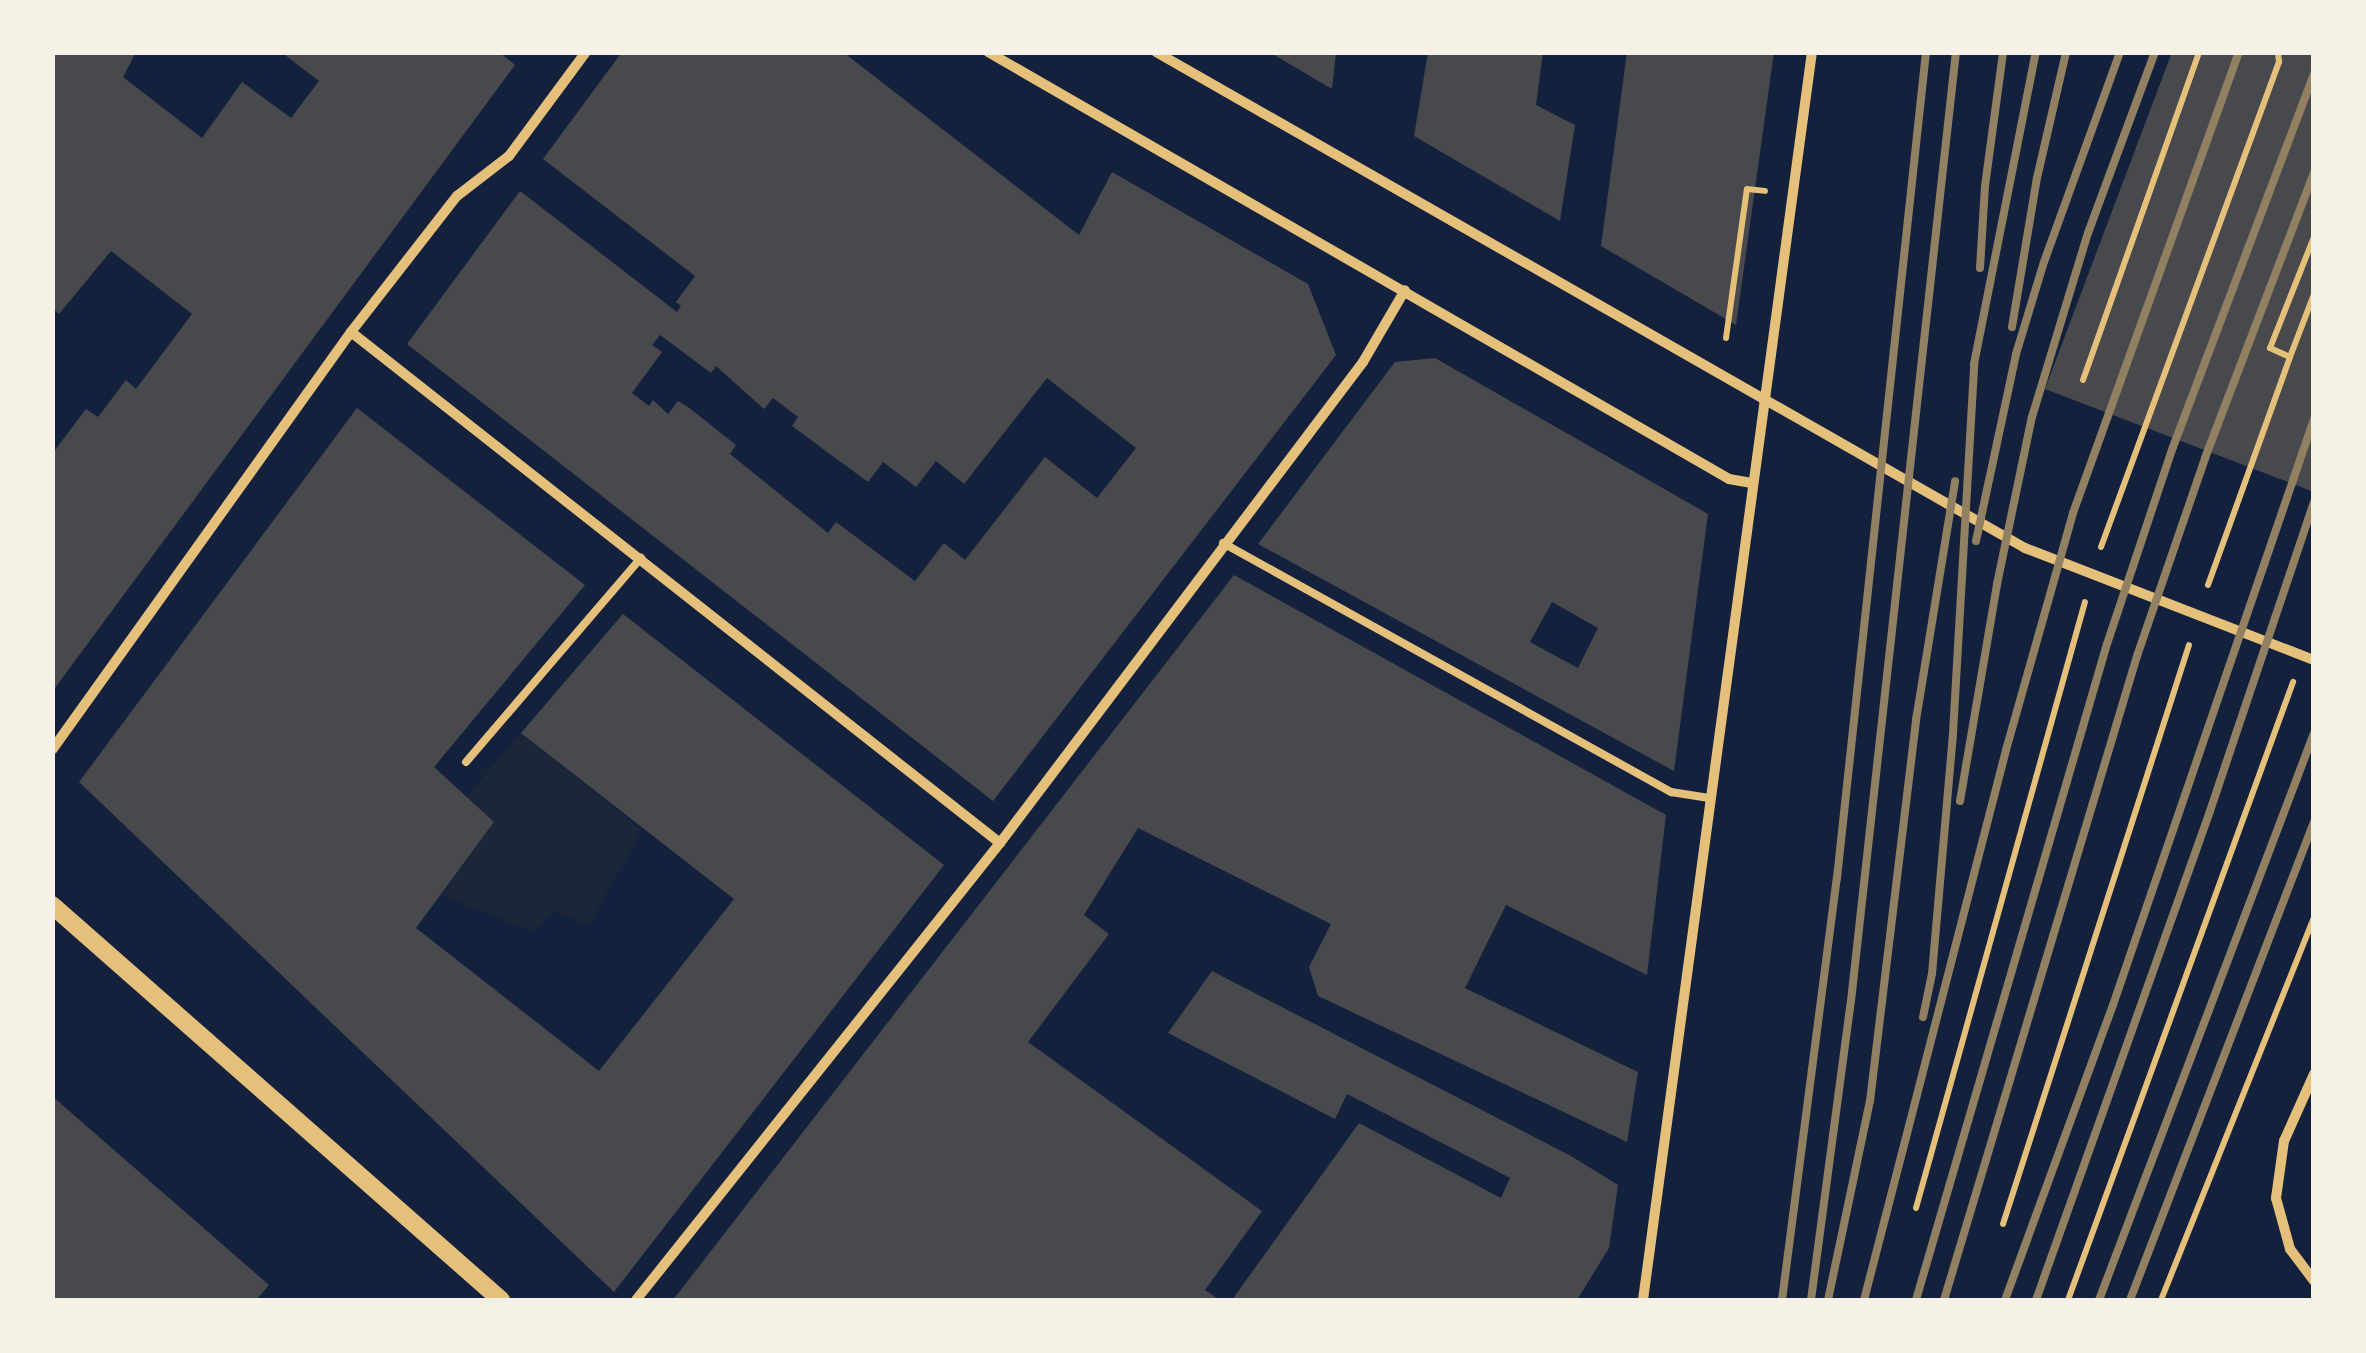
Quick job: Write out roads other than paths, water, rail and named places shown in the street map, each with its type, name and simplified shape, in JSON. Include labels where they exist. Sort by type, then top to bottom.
[{"type":"street","points":[[52,750],[352,332],[457,196],[509,156],[586,52]]},
{"type":"street","points":[[988,52],[1729,479],[1752,483]]},
{"type":"street","points":[[1156,52],[2025,548],[2314,660]]},
{"type":"street","points":[[1643,1300],[1812,52]]},
{"type":"street","points":[[636,1300],[1000,843],[1362,362],[1406,290]]},
{"type":"street","points":[[352,332],[1000,843]]},
{"type":"street","points":[[52,905],[501,1300]]},
{"type":"street","points":[[2314,1074],[2284,1141],[2276,1198],[2290,1249],[2314,1281]]},
{"type":"lane","points":[[1223,544],[1670,792],[1708,798]]},
{"type":"lane","points":[[466,762],[640,558]]},
{"type":"railway","points":[[1782,1300],[1837,878],[1926,52]]},
{"type":"railway","points":[[1811,1300],[1852,992],[1956,52]]},
{"type":"railway","points":[[1980,268],[1985,186],[2003,52]]},
{"type":"railway","points":[[1923,1017],[1932,974],[1953,733],[1974,364],[2036,52]]},
{"type":"railway","points":[[2012,327],[2037,178],[2066,52]]},
{"type":"railway","points":[[1976,541],[2016,354],[2044,262],[2120,52]]},
{"type":"railway","points":[[1960,801],[1997,584],[2032,417],[2088,233],[2155,52]]},
{"type":"railway","points":[[1864,1300],[2006,750],[2073,513],[2239,52]]},
{"type":"railway","points":[[1916,1300],[2107,644],[2173,447],[2314,74]]},
{"type":"railway","points":[[1944,1300],[2137,656],[2205,458],[2314,172]]},
{"type":"railway","points":[[2005,1300],[2113,1005],[2314,419]]},
{"type":"railway","points":[[1828,1300],[1870,1101],[1916,720],[1955,481]]},
{"type":"railway","points":[[2036,1300],[2210,811],[2314,502]]},
{"type":"railway","points":[[2099,1300],[2314,733]]},
{"type":"railway","points":[[2130,1300],[2314,822]]}]
